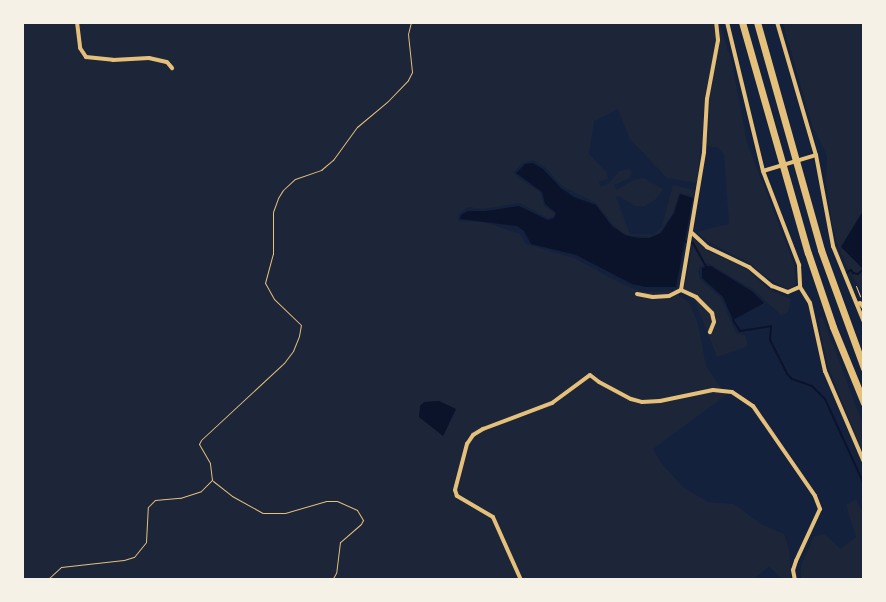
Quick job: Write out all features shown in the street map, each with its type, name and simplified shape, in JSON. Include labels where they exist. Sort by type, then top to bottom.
[{"type":"highway","points":[[742,22],[808,253],[833,327],[864,403]]},
{"type":"highway","points":[[757,22],[821,250],[864,368]]},
{"type":"street","points":[[77,22],[80,48],[86,56],[113,60],[149,58],[167,62],[172,68]]},
{"type":"street","points":[[681,290],[704,152],[707,99],[718,40],[716,22]]},
{"type":"street","points":[[727,22],[763,171],[799,265],[800,287],[810,303],[825,371],[864,462]]},
{"type":"street","points":[[777,22],[813,156],[833,246],[864,322]]},
{"type":"street","points":[[763,171],[813,156]]},
{"type":"street","points":[[692,233],[707,247],[749,267],[772,286],[788,292],[800,287]]},
{"type":"street","points":[[638,294],[653,297],[670,296],[681,290]]},
{"type":"street","points":[[681,290],[696,297],[712,312],[714,322],[710,332]]},
{"type":"street","points":[[857,304],[860,303],[864,308]]},
{"type":"street","points":[[521,580],[514,570],[493,517],[457,496],[455,490],[467,444],[473,435],[483,429],[552,403],[590,375],[631,399],[642,402],[660,401],[713,390],[732,392],[753,406],[773,439],[815,496],[820,509],[796,561],[793,570],[795,580]]},
{"type":"path","points":[[332,580],[336,573],[340,542],[361,524],[363,520],[357,510],[337,501],[326,501],[286,513],[263,513],[232,496],[212,480],[210,463],[199,444],[201,440],[284,363],[294,351],[301,325],[289,311],[274,299],[265,283],[273,254],[273,212],[283,190],[295,179],[321,170],[333,160],[357,127],[408,80],[412,72],[408,34],[411,22]]},
{"type":"path","points":[[47,580],[61,567],[124,560],[134,556],[146,542],[148,507],[155,500],[180,498],[201,492],[212,480]]},
{"type":"shaded area","points":[[22,23],[719,23],[732,63],[747,143],[794,264],[796,285],[788,289],[783,287],[763,275],[750,263],[708,242],[697,232],[729,224],[724,154],[718,148],[701,144],[697,183],[667,178],[630,139],[618,109],[594,121],[589,154],[607,173],[608,179],[599,182],[601,187],[609,183],[619,171],[629,169],[632,172],[628,179],[614,185],[616,190],[634,180],[643,178],[663,189],[656,199],[645,206],[635,206],[619,196],[616,197],[630,234],[653,235],[662,227],[673,185],[694,190],[694,196],[679,193],[673,213],[659,233],[650,237],[626,235],[613,225],[596,203],[562,186],[546,168],[533,160],[522,163],[514,172],[517,177],[540,192],[544,206],[555,214],[553,217],[548,218],[519,203],[483,209],[468,207],[458,215],[458,221],[484,222],[520,234],[526,244],[574,258],[624,285],[643,292],[671,291],[689,302],[698,324],[706,366],[726,395],[653,449],[661,463],[684,488],[708,502],[734,504],[761,524],[784,534],[789,550],[791,579],[782,579],[769,566],[753,580],[23,579]],"holes":[[[439,401],[456,409],[443,436],[436,430],[424,402]]]},
{"type":"shaded area","points":[[783,23],[863,23],[863,211],[841,247],[863,269],[863,293],[849,271],[837,243],[832,224],[826,182],[827,156],[812,125]]},
{"type":"shaded area","points":[[533,163],[543,169],[561,188],[574,197],[596,205],[612,226],[625,235],[638,238],[649,238],[661,233],[674,213],[680,194],[693,198],[676,287],[646,287],[632,284],[576,255],[531,244],[524,231],[517,226],[460,219],[461,215],[468,211],[486,211],[519,206],[548,220],[554,218],[556,213],[545,204],[542,192],[516,173],[525,164]]},
{"type":"shaded area","points":[[863,211],[863,269],[841,247]]},
{"type":"shaded area","points":[[694,239],[706,250],[746,268],[768,289],[791,299],[788,312],[782,316],[754,290],[708,263],[700,267],[698,272],[700,279],[721,298],[736,333],[745,335],[748,346],[717,357],[693,296],[684,289]]},
{"type":"shaded area","points":[[711,266],[753,292],[764,303],[733,320],[723,297],[702,278],[702,268]]},
{"type":"shaded area","points":[[822,316],[863,425],[863,454],[828,366],[820,331],[819,319]]},
{"type":"shaded area","points":[[439,401],[456,409],[443,436],[419,417],[420,406],[424,402]]},
{"type":"shaded area","points":[[856,499],[863,513],[863,579],[801,579],[801,565],[814,537],[824,534],[841,549],[856,537],[846,505]]},
{"type":"waterway","points":[[682,241],[693,243],[707,268]]},
{"type":"waterway","points":[[846,273],[851,270],[853,273],[858,274],[864,269]]},
{"type":"waterway","points":[[733,320],[740,331],[771,326],[770,340],[787,374],[792,379],[812,386],[825,399],[864,484]]}]
